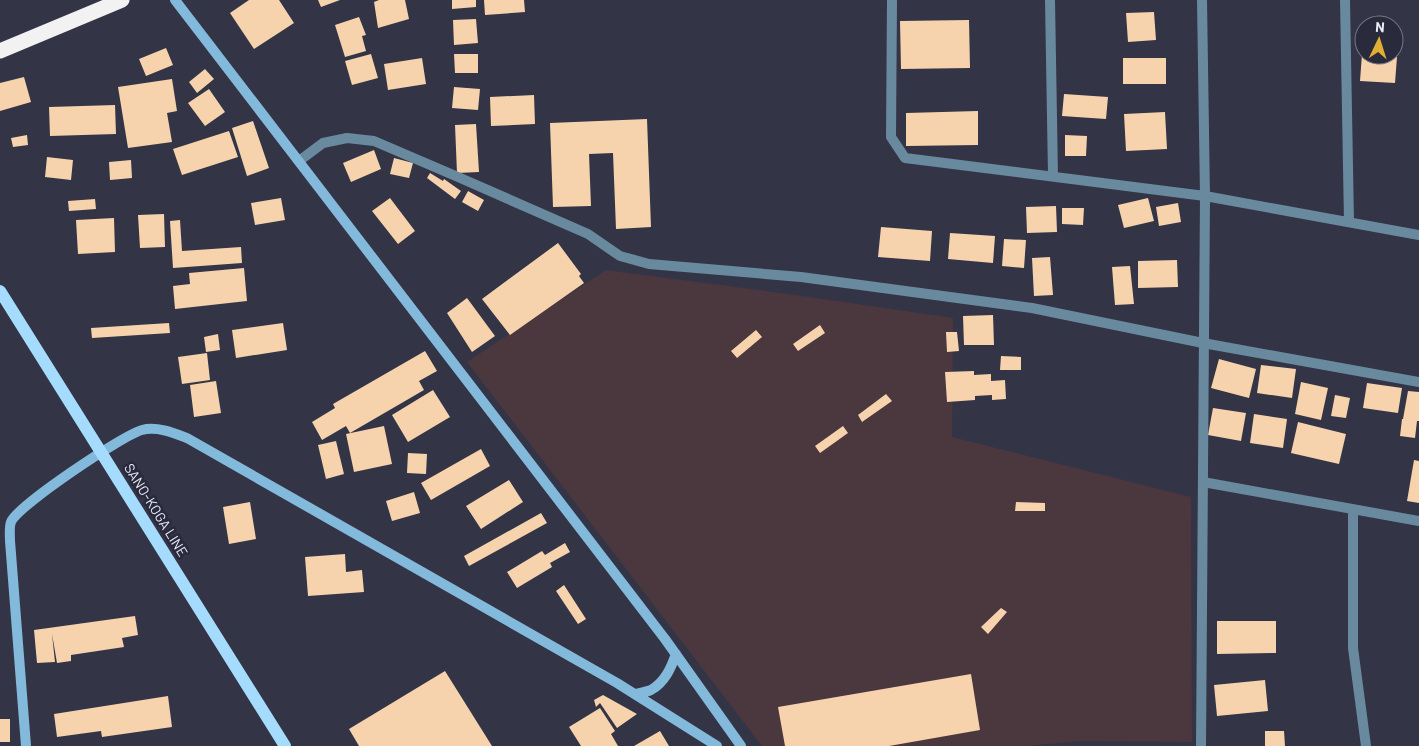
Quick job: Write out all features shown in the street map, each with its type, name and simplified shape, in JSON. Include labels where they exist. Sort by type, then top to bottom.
[{"type":"highway","points":[[0,51],[122,0]]},
{"type":"main road","name":"SANO-KOGA LINE","points":[[0,292],[286,746]]},
{"type":"street","points":[[175,0],[676,654],[742,746]]},
{"type":"street","points":[[892,0],[891,137],[906,158],[1205,196],[1419,235]]},
{"type":"street","points":[[1050,0],[1053,176]]},
{"type":"street","points":[[1201,746],[1205,196],[1202,0]]},
{"type":"street","points":[[1345,0],[1349,222]]},
{"type":"street","points":[[299,161],[323,143],[347,138],[374,141],[588,234],[620,256],[649,264],[801,277],[1032,308],[1203,343],[1419,382]]},
{"type":"street","points":[[26,746],[10,523],[17,513],[27,505],[102,452],[142,430],[155,429],[187,438],[617,683],[717,746]]},
{"type":"street","points":[[1203,482],[1419,521]]},
{"type":"street","points":[[1353,510],[1352,648],[1366,746]]},
{"type":"street","points":[[635,694],[651,690],[663,680],[670,670],[676,654]]},
{"type":"shaded area","points":[[606,270],[953,318],[952,437],[1191,497],[1192,742],[1079,741],[1027,746],[762,746],[467,362]]},
{"type":"building","points":[[249,0],[279,0],[294,23],[254,49],[230,13]]},
{"type":"building","points":[[318,0],[340,0],[321,7]]},
{"type":"building","points":[[379,0],[405,0],[409,19],[378,28],[374,2]]},
{"type":"building","points":[[452,0],[476,0],[476,7],[452,9]]},
{"type":"building","points":[[484,0],[524,0],[525,12],[485,15]]},
{"type":"building","points":[[1154,12],[1156,40],[1128,42],[1126,13]]},
{"type":"building","points":[[359,17],[366,35],[362,36],[366,51],[345,57],[335,25]]},
{"type":"building","points":[[476,19],[478,43],[454,45],[453,20]]},
{"type":"building","points":[[969,20],[970,68],[901,69],[900,21]]},
{"type":"building","points":[[166,48],[173,65],[146,76],[139,59]]},
{"type":"building","points":[[371,54],[378,78],[352,85],[345,61]]},
{"type":"building","points":[[454,54],[478,54],[478,73],[455,73]]},
{"type":"building","points":[[422,58],[426,84],[388,90],[384,64]]},
{"type":"building","points":[[1123,58],[1166,58],[1166,84],[1123,84]]},
{"type":"building","points":[[1361,65],[1396,65],[1395,83],[1360,81]]},
{"type":"building","points":[[205,69],[214,79],[197,93],[189,82]]},
{"type":"building","points":[[24,77],[31,102],[0,111],[0,83]]},
{"type":"building","points":[[172,79],[177,111],[167,113],[172,142],[128,148],[118,87]]},
{"type":"building","points":[[454,87],[480,89],[478,110],[452,108]]},
{"type":"building","points":[[209,89],[225,112],[205,126],[188,103]]},
{"type":"building","points":[[1064,94],[1108,97],[1106,119],[1062,116]]},
{"type":"building","points":[[534,95],[535,124],[491,126],[490,97]]},
{"type":"building","points":[[115,105],[116,134],[50,136],[49,107]]},
{"type":"building","points":[[978,111],[978,145],[906,146],[906,113]]},
{"type":"building","points":[[1165,112],[1167,149],[1126,151],[1124,114]]},
{"type":"building","points":[[647,119],[651,227],[616,229],[613,153],[589,154],[591,206],[553,207],[550,123]]},
{"type":"building","points":[[253,121],[269,168],[247,176],[232,128]]},
{"type":"building","points":[[476,124],[479,172],[457,173],[455,125]]},
{"type":"building","points":[[229,131],[238,157],[182,175],[173,149]]},
{"type":"building","points":[[27,135],[28,145],[13,147],[11,138]]},
{"type":"building","points":[[1065,135],[1087,136],[1086,156],[1065,156]]},
{"type":"building","points":[[374,150],[381,169],[351,182],[343,163]]},
{"type":"building","points":[[47,157],[73,160],[71,180],[45,177]]},
{"type":"building","points":[[394,158],[413,163],[409,178],[390,174]]},
{"type":"building","points":[[131,160],[132,178],[110,180],[109,162]]},
{"type":"building","points":[[430,173],[443,181],[444,179],[461,191],[455,199],[427,178]]},
{"type":"building","points":[[468,191],[484,200],[478,211],[462,202]]},
{"type":"building","points":[[281,198],[285,220],[255,225],[251,203]]},
{"type":"building","points":[[390,198],[415,231],[398,244],[372,211]]},
{"type":"building","points":[[1148,198],[1154,221],[1124,228],[1118,205]]},
{"type":"building","points":[[95,199],[96,209],[69,211],[68,201]]},
{"type":"building","points":[[1178,203],[1181,222],[1159,226],[1156,207]]},
{"type":"building","points":[[1056,206],[1057,232],[1027,233],[1026,207]]},
{"type":"building","points":[[1062,208],[1084,208],[1083,225],[1062,224]]},
{"type":"building","points":[[164,214],[165,247],[140,248],[138,215]]},
{"type":"building","points":[[114,218],[115,252],[78,254],[76,220]]},
{"type":"building","points":[[180,220],[182,251],[241,247],[242,263],[173,268],[170,221]]},
{"type":"building","points":[[881,227],[932,231],[930,261],[878,257]]},
{"type":"building","points":[[950,233],[995,236],[993,263],[948,259]]},
{"type":"building","points":[[1004,239],[1026,240],[1024,268],[1002,266]]},
{"type":"building","points":[[558,243],[581,274],[579,276],[584,283],[510,335],[482,299]]},
{"type":"building","points":[[1050,257],[1053,295],[1034,296],[1032,258]]},
{"type":"building","points":[[1177,260],[1178,287],[1138,288],[1138,261]]},
{"type":"building","points":[[1130,266],[1134,304],[1115,305],[1112,267]]},
{"type":"building","points":[[244,268],[247,301],[175,309],[173,286],[190,284],[189,273]]},
{"type":"building","points":[[467,298],[495,336],[472,352],[447,313]]},
{"type":"building","points":[[993,315],[994,345],[964,345],[963,316]]},
{"type":"building","points":[[169,323],[170,333],[92,338],[91,328]]},
{"type":"building","points":[[283,323],[287,350],[236,358],[232,330]]},
{"type":"building","points":[[820,325],[825,333],[798,351],[793,344]]},
{"type":"building","points":[[756,330],[762,337],[737,358],[731,351]]},
{"type":"building","points":[[946,332],[957,332],[959,351],[947,352]]},
{"type":"building","points":[[218,334],[220,350],[206,352],[204,337]]},
{"type":"building","points":[[425,351],[437,371],[419,381],[424,390],[350,433],[346,426],[322,440],[312,422],[335,408],[333,404]]},
{"type":"building","points":[[207,353],[210,380],[182,384],[178,357]]},
{"type":"building","points":[[1001,356],[1021,357],[1021,370],[1000,370]]},
{"type":"building","points":[[1219,359],[1256,369],[1249,398],[1211,388]]},
{"type":"building","points":[[1261,365],[1296,369],[1292,398],[1257,393]]},
{"type":"building","points":[[974,371],[974,375],[991,374],[991,381],[1005,380],[1006,399],[992,400],[992,395],[975,396],[975,400],[947,402],[945,372]]},
{"type":"building","points":[[216,381],[221,413],[194,417],[190,385]]},
{"type":"building","points":[[1301,382],[1328,388],[1321,420],[1295,414]]},
{"type":"building","points":[[1367,383],[1402,388],[1398,413],[1363,408]]},
{"type":"building","points":[[433,390],[450,417],[408,442],[392,415]]},
{"type":"building","points":[[1408,391],[1419,392],[1419,421],[1417,421],[1415,438],[1400,436]]},
{"type":"building","points":[[886,394],[892,401],[862,422],[858,415]]},
{"type":"building","points":[[1335,395],[1350,398],[1346,418],[1331,416]]},
{"type":"building","points":[[1213,408],[1246,413],[1241,441],[1208,435]]},
{"type":"building","points":[[1254,414],[1287,419],[1283,448],[1250,443]]},
{"type":"building","points":[[1298,422],[1346,434],[1339,464],[1291,453]]},
{"type":"building","points":[[384,426],[392,464],[354,472],[346,434]]},
{"type":"building","points":[[843,426],[848,433],[820,453],[815,446]]},
{"type":"building","points":[[336,441],[344,474],[326,479],[318,445]]},
{"type":"building","points":[[481,449],[490,466],[431,500],[421,483]]},
{"type":"building","points":[[408,453],[427,454],[426,474],[407,473]]},
{"type":"building","points":[[1414,460],[1419,461],[1419,503],[1407,501]]},
{"type":"building","points":[[509,480],[523,502],[481,529],[466,506]]},
{"type":"building","points":[[414,492],[420,513],[392,521],[386,501]]},
{"type":"building","points":[[250,502],[256,539],[229,544],[223,507]]},
{"type":"building","points":[[1016,502],[1045,503],[1045,511],[1015,511]]},
{"type":"building","points":[[541,513],[547,523],[469,566],[464,556]]},
{"type":"building","points":[[565,543],[570,552],[550,563],[552,567],[517,588],[507,572],[542,551],[545,555]]},
{"type":"building","points":[[345,554],[346,572],[362,570],[364,592],[308,596],[305,557]]},
{"type":"building","points":[[564,585],[586,619],[578,624],[556,591]]},
{"type":"building","points":[[1001,608],[1007,612],[988,634],[981,627]]},
{"type":"building","points":[[135,616],[138,635],[122,638],[124,647],[71,655],[71,661],[57,663],[52,634],[55,662],[37,663],[34,630]]},
{"type":"building","points":[[1217,621],[1276,621],[1276,653],[1217,654]]},
{"type":"building","points":[[445,671],[492,746],[359,746],[349,729]]},
{"type":"building","points":[[971,674],[980,730],[889,746],[785,746],[778,707]]},
{"type":"building","points":[[1265,680],[1268,711],[1217,716],[1214,685]]},
{"type":"building","points":[[603,695],[637,714],[617,728],[600,703],[596,707],[594,700]]},
{"type":"building","points":[[168,696],[172,727],[102,737],[101,731],[57,737],[54,714]]},
{"type":"building","points":[[600,708],[615,731],[611,734],[618,746],[581,746],[569,727]]},
{"type":"building","points":[[0,719],[10,719],[10,742],[0,742]]},
{"type":"building","points":[[660,731],[669,746],[634,746]]},
{"type":"building","points":[[1265,731],[1284,731],[1285,746],[1265,746]]}]
